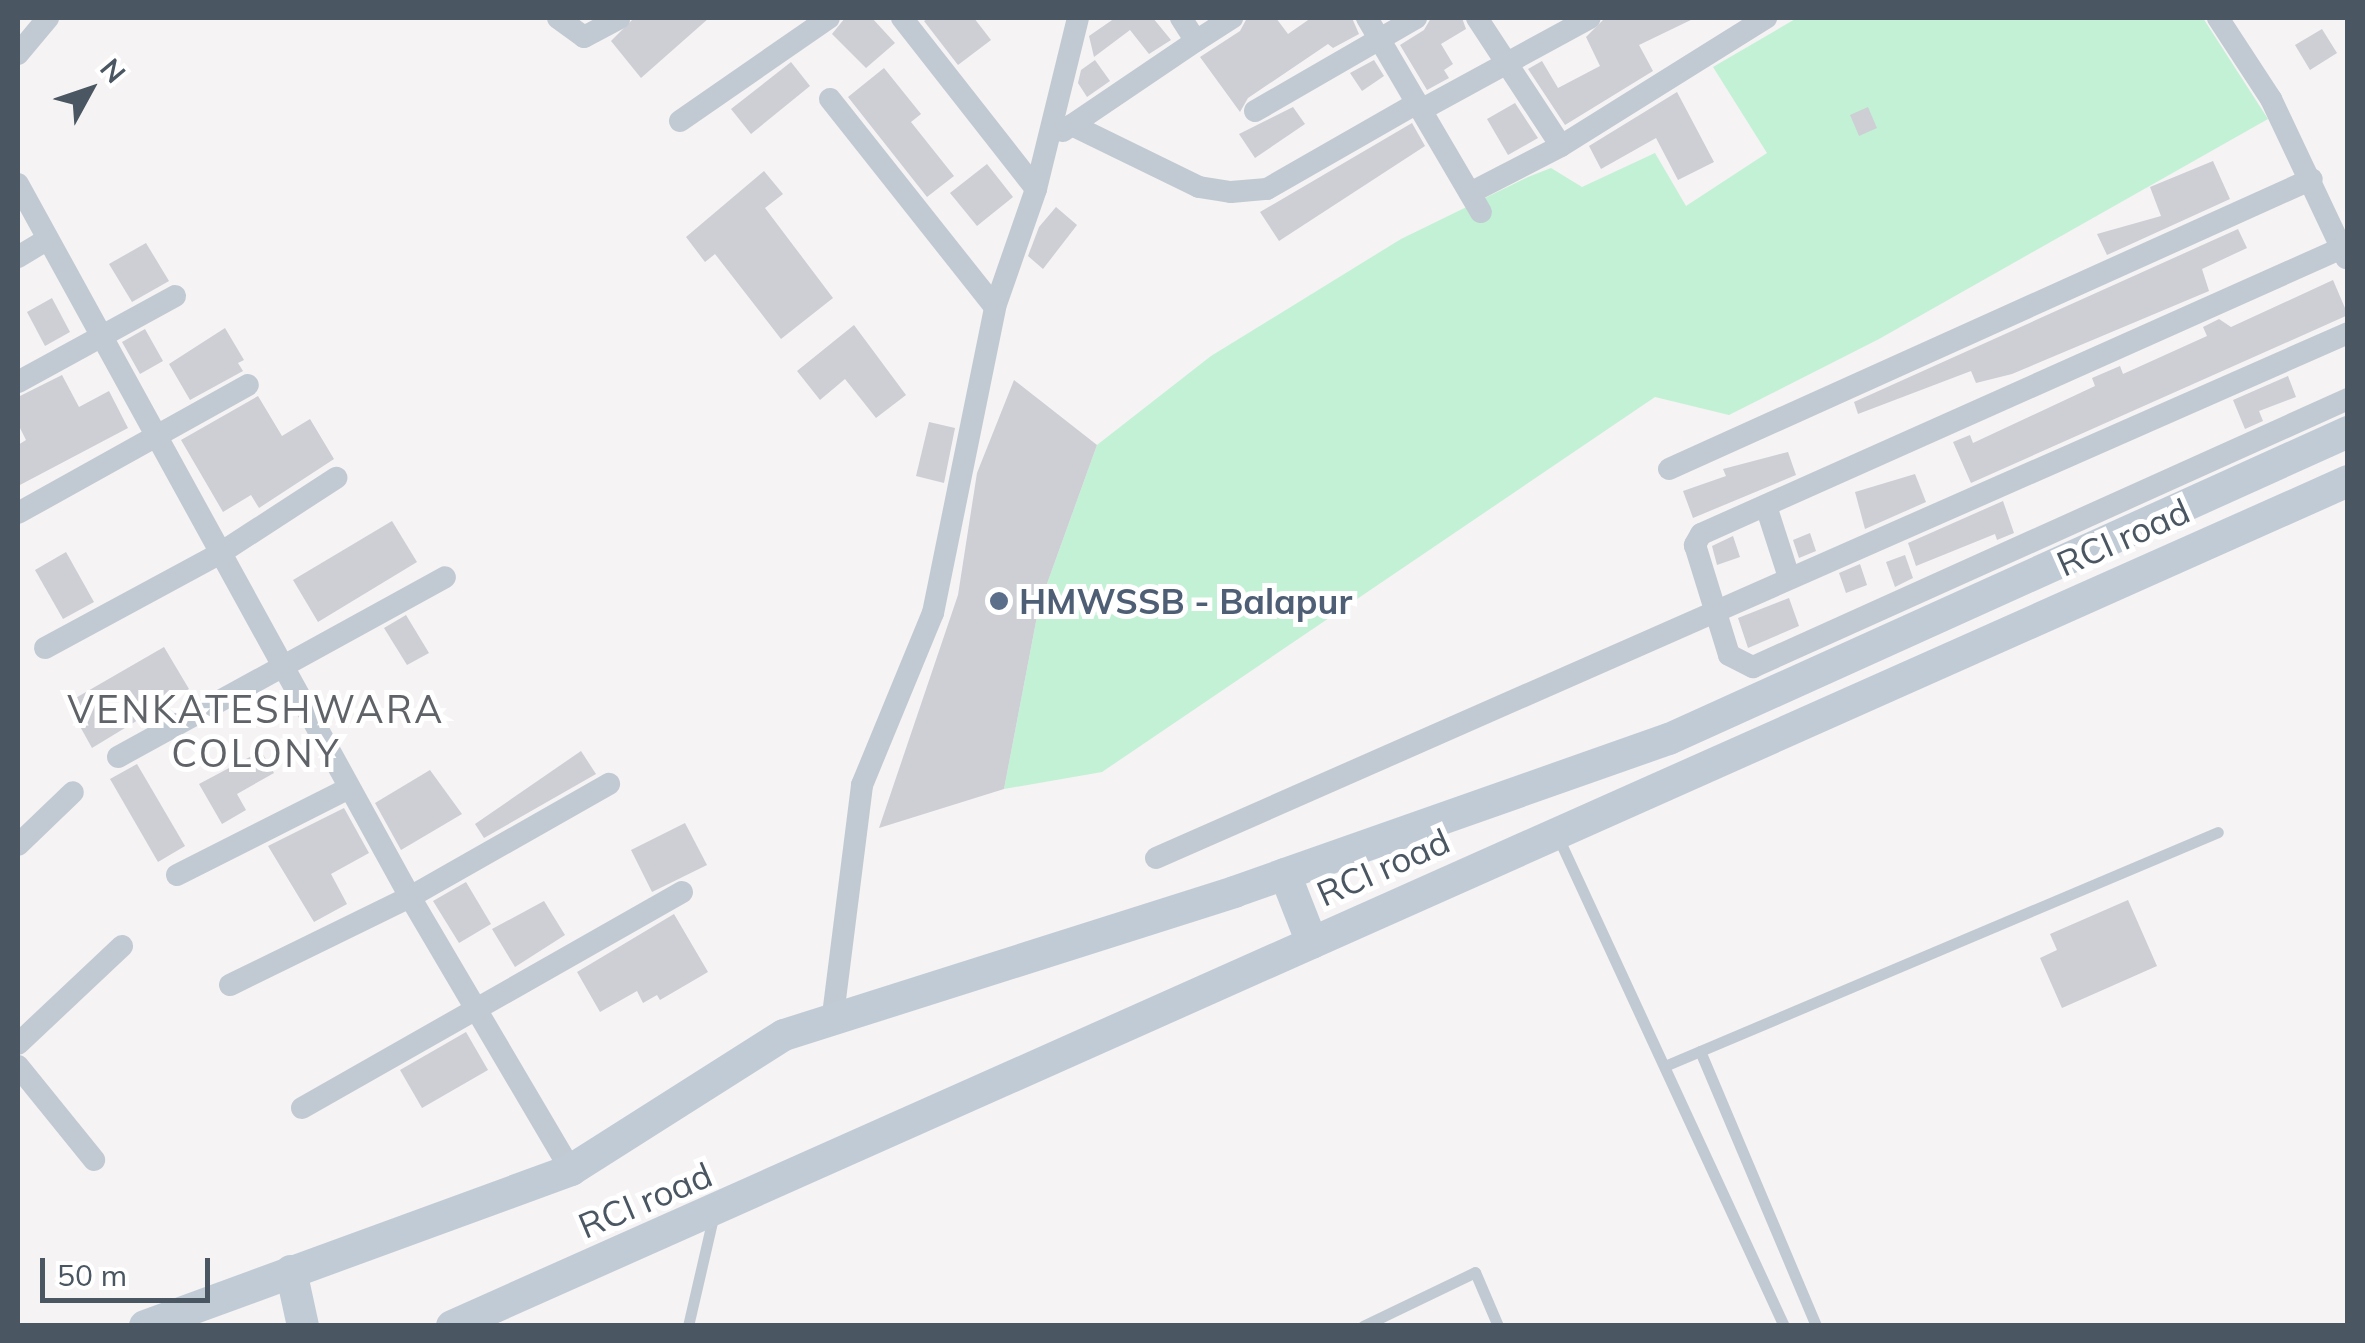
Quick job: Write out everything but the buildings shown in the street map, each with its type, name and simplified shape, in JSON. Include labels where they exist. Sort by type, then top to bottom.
[{"type":"main road","points":[[145,1326],[571,1170],[784,1034],[833,1015],[1285,874],[1669,739],[2348,432]]},
{"type":"main road","name":"RCI road","points":[[452,1326],[714,1214],[1556,832],[2348,481]]},
{"type":"main road","points":[[1285,874],[1312,943]]},
{"type":"main road","points":[[291,1272],[303,1326]]},
{"type":"street","points":[[18,54],[48,18]]},
{"type":"street","points":[[558,18],[584,37],[619,18]]},
{"type":"street","points":[[680,120],[829,18]]},
{"type":"street","points":[[902,18],[1036,189]]},
{"type":"street","points":[[833,1015],[862,785],[932,613],[995,308],[1036,189],[1078,18]]},
{"type":"street","points":[[1181,18],[1196,40]]},
{"type":"street","points":[[1048,142],[1232,18]]},
{"type":"street","points":[[1367,18],[1476,202],[1766,18]]},
{"type":"street","points":[[1256,112],[1416,18]]},
{"type":"street","points":[[1477,18],[1562,146]]},
{"type":"street","points":[[1072,125],[1199,186],[1231,192],[1268,188],[1590,18]]},
{"type":"street","points":[[2218,18],[2312,180],[2345,254],[1701,534],[1696,544],[1729,655],[1753,666],[2348,399]]},
{"type":"street","points":[[830,100],[995,308]]},
{"type":"street","points":[[1669,469],[2312,180]]},
{"type":"street","points":[[18,184],[45,241],[410,897],[571,1170]]},
{"type":"street","points":[[18,257],[45,241]]},
{"type":"street","points":[[18,382],[176,296]]},
{"type":"street","points":[[1156,858],[2348,333]]},
{"type":"street","points":[[18,512],[156,440],[248,384]]},
{"type":"street","points":[[45,648],[219,554],[336,478]]},
{"type":"street","points":[[1766,506],[1789,576]]},
{"type":"street","points":[[118,757],[284,671],[444,577]]},
{"type":"street","points":[[230,986],[410,897],[610,784]]},
{"type":"street","points":[[177,876],[349,788]]},
{"type":"street","points":[[18,845],[73,792]]},
{"type":"street","points":[[302,1108],[473,1006],[682,892]]},
{"type":"street","points":[[18,1044],[122,946]]},
{"type":"street","points":[[18,1066],[94,1160]]},
{"type":"lane","points":[[1556,832],[1667,1065],[1784,1326]]},
{"type":"lane","points":[[1667,1065],[2218,832]]},
{"type":"lane","points":[[1700,1051],[1816,1326]]},
{"type":"lane","points":[[688,1326],[714,1214]]},
{"type":"lane","points":[[1363,1326],[1475,1272],[1498,1326]]},
{"type":"green space","points":[[1797,18],[2203,18],[2268,119],[1879,339],[1729,415],[1655,397],[1102,772],[1004,789],[1039,606],[1097,445],[1211,356],[1401,239],[1528,177],[1551,168],[1582,187],[1655,153],[1686,206],[1767,153],[1713,67]]},
{"type":"place","name":"HMWSSB - Balapur","points":[[999,601]]},
{"type":"district","name":"VENKATESHWARA COLONY","points":[[256,732]]}]
